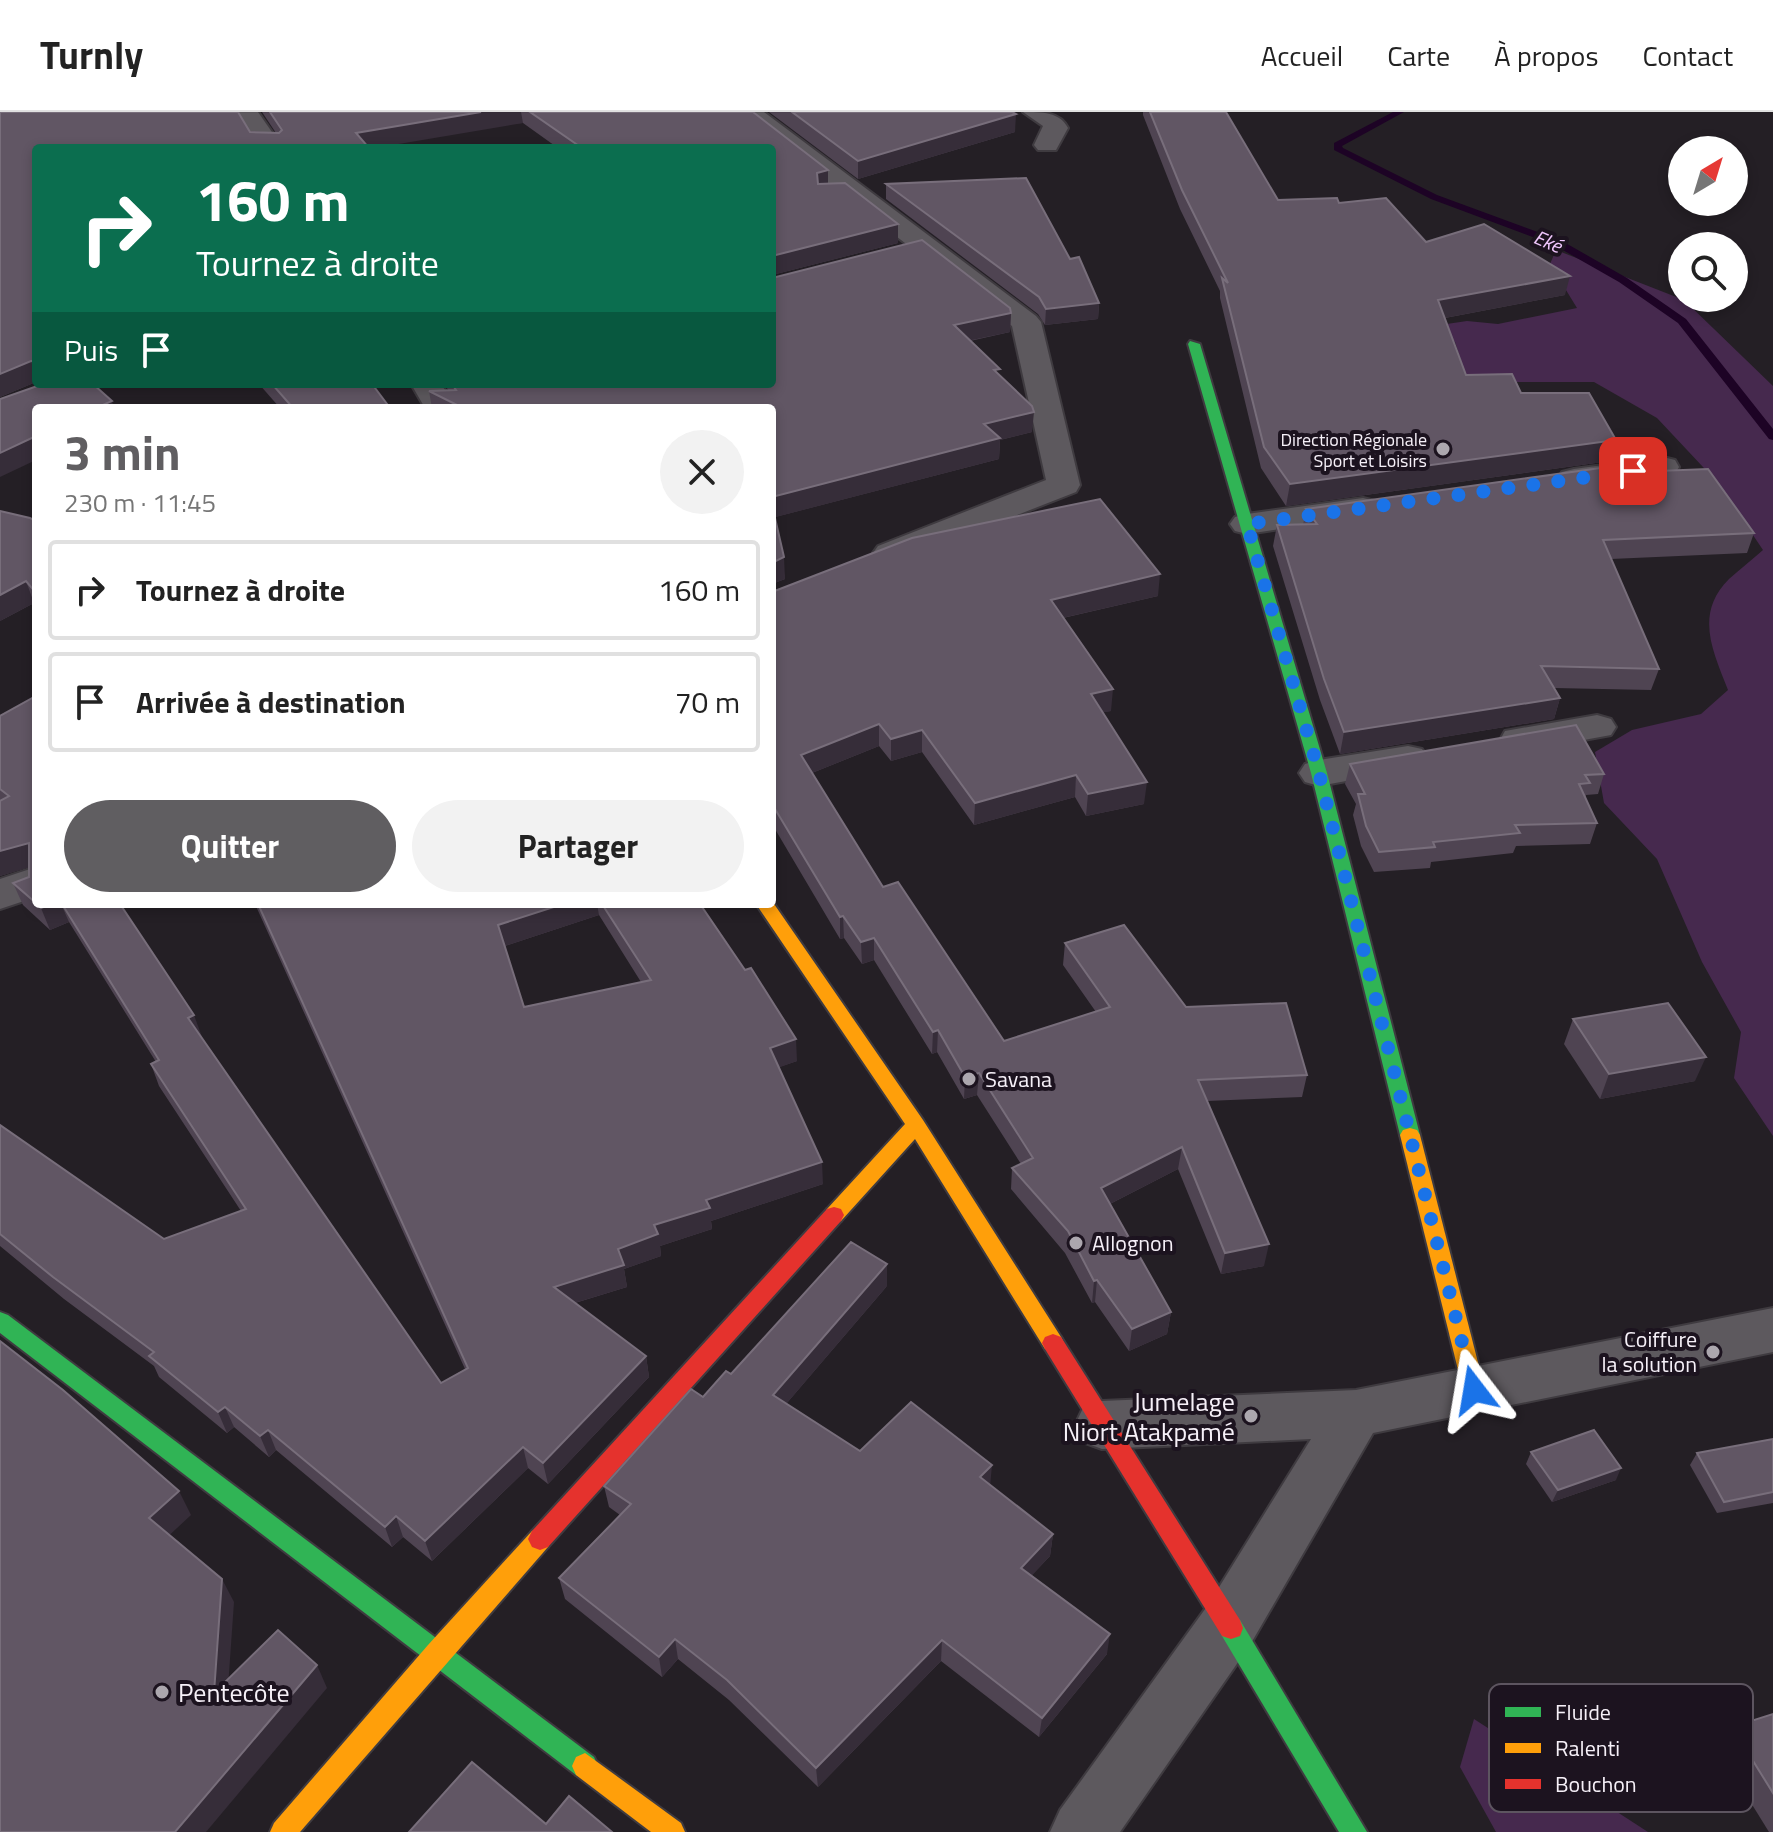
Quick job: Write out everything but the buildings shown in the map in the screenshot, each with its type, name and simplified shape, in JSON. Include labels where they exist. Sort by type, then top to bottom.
[{"type":"street","points":[[246,112],[267,144]]},
{"type":"street","points":[[748,112],[1026,322],[1064,485],[859,565]]},
{"type":"street","points":[[1035,112],[1054,122],[1056,128],[1047,145]]},
{"type":"street","points":[[894,255],[925,247]]},
{"type":"street","points":[[1194,344],[1319,773],[1474,1390]]},
{"type":"street","points":[[1539,484],[1663,467]]},
{"type":"street","points":[[1247,524],[1401,503]]},
{"type":"street","points":[[1489,744],[1597,727]]},
{"type":"street","points":[[1319,773],[1443,752]]},
{"type":"street","points":[[0,895],[32,883]]},
{"type":"street","points":[[768,908],[916,1125],[1229,1625],[1354,1832]]},
{"type":"street","points":[[283,1832],[437,1653],[916,1125]]},
{"type":"street","points":[[0,1321],[672,1832]]},
{"type":"street","points":[[1102,1425],[1356,1413],[1773,1330]]},
{"type":"street","points":[[1082,1832],[1229,1625],[1356,1413]]},
{"type":"shaded area","points":[[1556,250],[1668,294],[1668,312],[1696,312],[1773,386],[1773,1136],[1734,1078],[1741,1032],[1702,962],[1657,859],[1604,803],[1595,752],[1632,730],[1701,714],[1728,690],[1712,647],[1709,619],[1712,606],[1729,579],[1763,550],[1718,483],[1657,418],[1594,382],[1468,382],[1455,342],[1433,326],[1467,321],[1498,324],[1577,308],[1550,264]]},
{"type":"shaded area","points":[[1474,1719],[1489,1729],[1489,1812],[1617,1812],[1648,1832],[1496,1832],[1460,1767]]},
{"type":"waterway","name":"Eké","points":[[1400,112],[1337,145],[1339,150],[1434,197],[1558,243],[1623,280],[1682,321],[1773,437]]},
{"type":"traffic: fast","points":[[1194,344],[1319,773],[1410,1135]]},
{"type":"traffic: fast","points":[[0,1321],[585,1766]]},
{"type":"traffic: fast","points":[[1231,1628],[1354,1832]]},
{"type":"traffic: slow","points":[[768,908],[916,1125],[1053,1343]]},
{"type":"traffic: slow","points":[[834,1215],[916,1125]]},
{"type":"traffic: slow","points":[[1410,1135],[1474,1390]]},
{"type":"traffic: slow","points":[[283,1832],[540,1539]]},
{"type":"traffic: slow","points":[[585,1766],[672,1832]]},
{"type":"traffic: jam","points":[[540,1539],[834,1215]]},
{"type":"traffic: jam","points":[[1053,1343],[1231,1628]]},
{"type":"place","name":"Direction Régionale Sport et Loisirs","points":[[1443,449]]},
{"type":"place","name":"Savana","points":[[969,1079]]},
{"type":"place","name":"Allognon","points":[[1076,1243]]},
{"type":"place","name":"Coiffure la solution","points":[[1713,1352]]},
{"type":"place","name":"Jumelage Niort Atakpamé","points":[[1251,1416]]},
{"type":"place","name":"Pentecôte","points":[[162,1692]]},
{"type":"route","points":[[1474,1390],[1319,773],[1247,524],[1633,471]]}]
